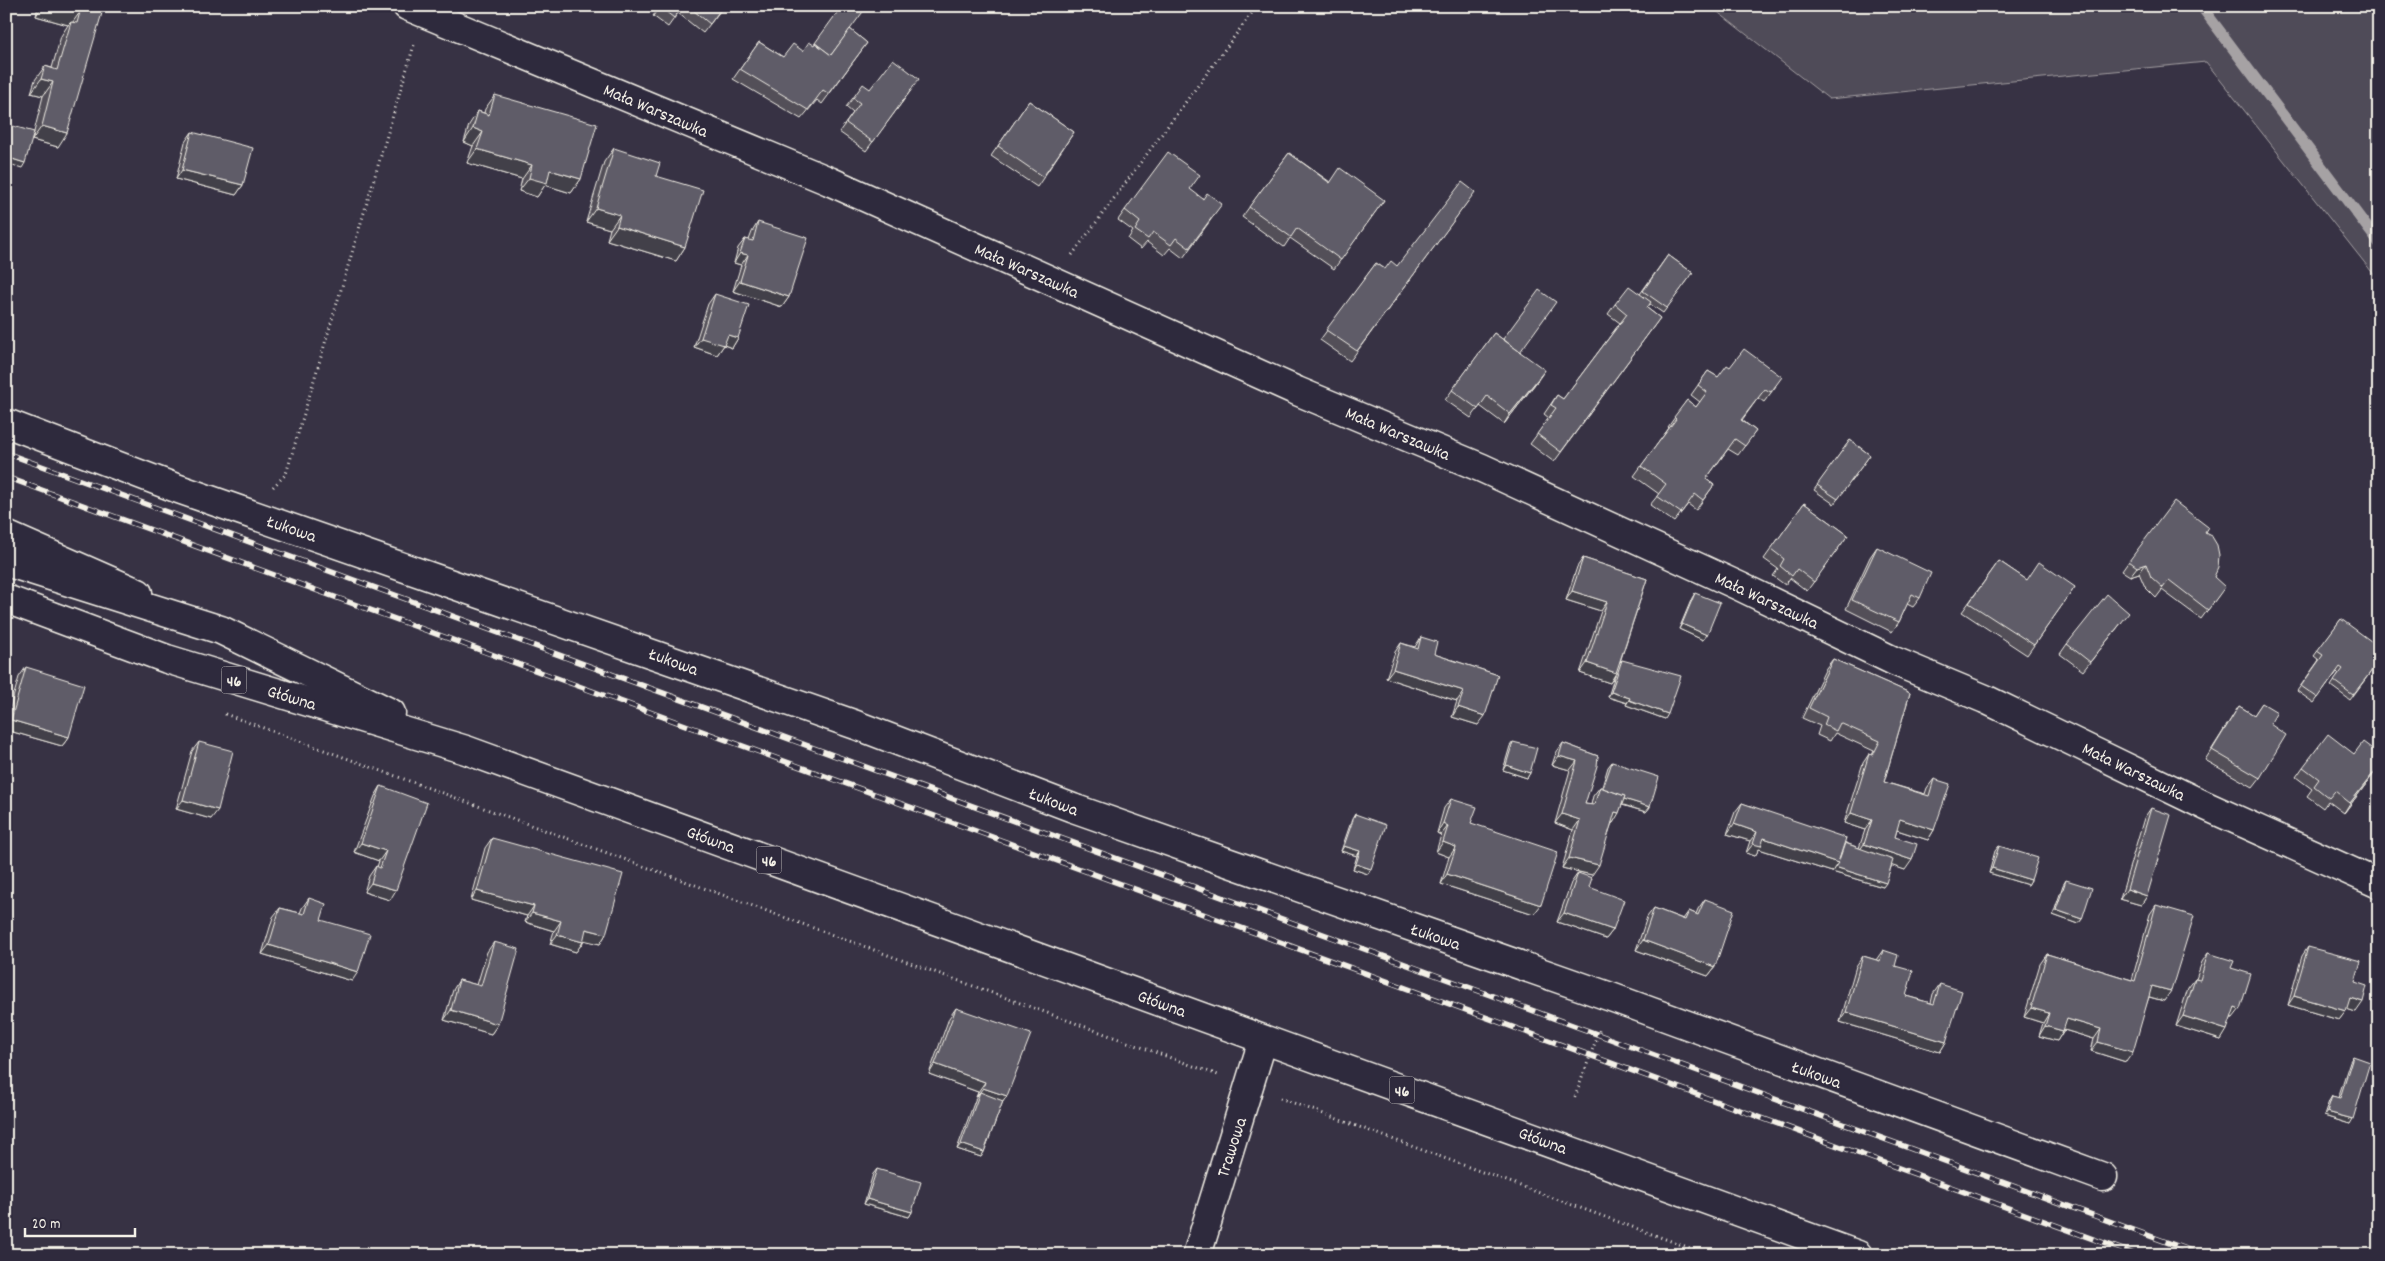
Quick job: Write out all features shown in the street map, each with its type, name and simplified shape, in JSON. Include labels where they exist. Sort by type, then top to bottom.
[{"type":"street","name":"Mała Warszawka","points":[[415,10],[828,182],[1297,391],[1491,472],[1741,586],[1894,661],[1986,699],[2206,806],[2379,884]]},
{"type":"street","name":"Łukowa","points":[[6,423],[176,488],[837,719],[1073,808],[1611,997],[2103,1177]]},
{"type":"street","name":"Główna","points":[[6,535],[221,630],[466,750]]},
{"type":"street","name":"Główna","points":[[6,562],[221,630]]},
{"type":"street","name":"Główna","points":[[6,600],[167,660],[466,750],[1858,1255]]},
{"type":"street","name":"Trawowa","points":[[1197,1255],[1263,1040]]},
{"type":"path","points":[[1052,282],[1257,6]]},
{"type":"path","points":[[240,510],[261,498],[286,474],[415,10]]},
{"type":"path","points":[[221,713],[1709,1255]]},
{"type":"path","points":[[1576,1097],[1611,997]]},
{"type":"shaded area","points":[[1710,6],[2379,6],[2379,281],[2206,62],[1829,99]]},
{"type":"building","points":[[60,6],[104,6],[67,133],[42,126],[53,82],[41,79],[45,66],[57,70],[71,22],[77,23],[80,12]]},
{"type":"building","points":[[660,6],[683,6],[674,18]]},
{"type":"building","points":[[688,6],[723,6],[710,24]]},
{"type":"building","points":[[842,6],[861,6],[865,9],[831,55],[815,43]]},
{"type":"building","points":[[850,29],[867,43],[829,94],[823,90],[808,110],[740,69],[759,42],[783,57],[793,44],[803,51],[809,42],[814,45],[815,43],[831,55]]},
{"type":"building","points":[[893,59],[919,79],[873,142],[846,123],[860,103],[853,98],[863,84],[870,89]]},
{"type":"building","points":[[495,95],[597,124],[581,179],[550,170],[547,183],[529,178],[532,165],[477,149],[483,132],[473,128],[478,111],[489,115]]},
{"type":"building","points":[[1029,101],[1074,132],[1043,177],[998,146]]},
{"type":"building","points":[[6,124],[34,132],[25,163],[6,157]]},
{"type":"building","points":[[192,132],[253,148],[243,185],[182,170]]},
{"type":"building","points":[[614,148],[660,163],[656,176],[703,190],[685,247],[617,226],[620,215],[596,208]]},
{"type":"building","points":[[1168,152],[1200,175],[1190,189],[1203,199],[1207,193],[1222,204],[1189,248],[1176,238],[1171,245],[1153,232],[1148,239],[1135,230],[1140,222],[1125,210]]},
{"type":"building","points":[[1289,153],[1330,183],[1340,168],[1384,200],[1341,260],[1297,228],[1291,237],[1249,207]]},
{"type":"building","points":[[1462,182],[1475,192],[1357,351],[1326,330],[1376,263],[1385,269],[1391,261],[1397,266]]},
{"type":"building","points":[[758,222],[808,238],[789,297],[740,281],[748,255],[740,253],[745,239],[753,241]]},
{"type":"building","points":[[1668,255],[1693,273],[1667,308],[1643,291]]},
{"type":"building","points":[[1629,286],[1651,302],[1647,308],[1660,318],[1561,452],[1537,434],[1556,408],[1551,405],[1557,395],[1563,399],[1627,314],[1615,304]]},
{"type":"building","points":[[1539,290],[1556,302],[1520,352],[1503,339]]},
{"type":"building","points":[[715,294],[749,305],[738,338],[728,335],[724,345],[701,338]]},
{"type":"building","points":[[1494,333],[1545,370],[1510,414],[1487,396],[1478,409],[1452,390]]},
{"type":"building","points":[[1744,349],[1782,377],[1771,392],[1765,389],[1741,420],[1756,431],[1745,446],[1735,439],[1706,479],[1714,485],[1703,500],[1695,494],[1681,513],[1657,496],[1666,484],[1641,466],[1676,419],[1674,417],[1687,400],[1696,407],[1707,392],[1698,385],[1708,371],[1718,377],[1727,365],[1730,367]]},
{"type":"building","points":[[1850,440],[1870,455],[1838,499],[1817,485]]},
{"type":"building","points":[[2174,501],[2208,527],[2205,532],[2211,535],[2217,545],[2219,555],[2218,568],[2214,577],[2225,587],[2208,610],[2169,580],[2163,588],[2151,577],[2146,564],[2137,567],[2129,561]]},
{"type":"building","points":[[1804,503],[1848,535],[1814,582],[1797,569],[1792,576],[1780,566],[1784,559],[1771,549]]},
{"type":"building","points":[[1877,547],[1931,573],[1920,598],[1912,594],[1899,622],[1852,600]]},
{"type":"building","points":[[1583,558],[1647,579],[1616,673],[1587,663],[1607,602],[1572,591]]},
{"type":"building","points":[[1999,561],[2027,580],[2039,562],[2075,587],[2034,645],[1969,603]]},
{"type":"building","points":[[1695,593],[1720,603],[1707,635],[1682,624]]},
{"type":"building","points":[[2107,594],[2129,613],[2090,662],[2067,644]]},
{"type":"building","points":[[2341,619],[2379,647],[2379,661],[2353,695],[2334,681],[2343,669],[2340,667],[2318,698],[2301,686],[2323,655],[2317,651]]},
{"type":"building","points":[[1421,637],[1437,642],[1434,654],[1498,675],[1485,716],[1458,707],[1464,691],[1393,669],[1401,643],[1418,649]]},
{"type":"building","points":[[1833,659],[1910,693],[1884,782],[1929,796],[1934,779],[1950,784],[1934,830],[1900,819],[1895,837],[1917,844],[1912,860],[1864,844],[1872,820],[1851,813],[1869,754],[1873,755],[1880,741],[1840,723],[1836,731],[1824,725],[1827,717],[1809,708]]},
{"type":"building","points":[[1622,660],[1681,676],[1668,714],[1611,692]]},
{"type":"building","points":[[26,667],[84,685],[69,737],[11,720]]},
{"type":"building","points":[[2262,703],[2277,712],[2270,724],[2286,735],[2260,778],[2212,750],[2239,706],[2254,715]]},
{"type":"building","points":[[2328,734],[2354,754],[2363,742],[2379,754],[2379,766],[2350,803],[2335,791],[2329,798],[2314,786],[2319,779],[2303,767]]},
{"type":"building","points":[[199,742],[233,751],[218,810],[183,800]]},
{"type":"building","points":[[1513,742],[1537,748],[1530,773],[1506,765]]},
{"type":"building","points":[[1563,743],[1598,756],[1597,766],[1585,804],[1594,805],[1600,787],[1625,796],[1619,813],[1615,812],[1599,865],[1569,858],[1580,820],[1562,814],[1577,761],[1559,756]]},
{"type":"building","points":[[1612,762],[1659,777],[1650,807],[1624,799],[1625,796],[1603,788]]},
{"type":"building","points":[[381,786],[427,803],[396,890],[371,883],[376,866],[380,868],[386,851],[361,843]]},
{"type":"building","points":[[1451,799],[1477,807],[1471,823],[1558,852],[1541,905],[1447,874],[1456,847],[1443,842],[1448,826],[1443,823]]},
{"type":"building","points":[[1742,803],[1846,838],[1838,863],[1764,838],[1761,846],[1753,844],[1757,832],[1734,824]]},
{"type":"building","points":[[2151,808],[2171,815],[2147,896],[2127,889]]},
{"type":"building","points":[[1355,814],[1386,825],[1371,869],[1356,864],[1360,851],[1344,846]]},
{"type":"building","points":[[492,838],[623,874],[606,934],[586,929],[583,942],[557,935],[561,921],[532,913],[534,906],[477,891]]},
{"type":"building","points":[[1845,843],[1893,860],[1886,883],[1835,867]]},
{"type":"building","points":[[1999,846],[2038,858],[2031,880],[1992,868]]},
{"type":"building","points":[[1578,873],[1592,878],[1589,887],[1624,900],[1613,930],[1564,913]]},
{"type":"building","points":[[2066,880],[2092,888],[2082,919],[2056,910]]},
{"type":"building","points":[[309,898],[326,904],[321,920],[370,934],[358,972],[269,945],[280,908],[304,914]]},
{"type":"building","points":[[1705,899],[1734,910],[1715,967],[1643,940],[1654,908],[1685,920],[1689,911],[1698,915]]},
{"type":"building","points":[[2156,905],[2194,916],[2171,991],[2152,986],[2133,1052],[2098,1042],[2101,1029],[2067,1019],[2063,1031],[2045,1026],[2049,1013],[2031,1008],[2047,954],[2135,981]]},
{"type":"building","points":[[494,942],[519,949],[498,1024],[451,1010],[459,980],[481,986]]},
{"type":"building","points":[[2308,947],[2361,961],[2355,982],[2367,986],[2363,1002],[2350,998],[2346,1011],[2294,996]]},
{"type":"building","points":[[1883,950],[1898,955],[1895,966],[1913,971],[1906,996],[1934,1004],[1940,984],[1962,991],[1946,1042],[1846,1012],[1863,956],[1880,961]]},
{"type":"building","points":[[2208,953],[2234,961],[2231,968],[2251,974],[2240,1009],[2235,1007],[2227,1030],[2183,1016],[2195,979],[2200,980]]},
{"type":"building","points":[[956,1008],[1031,1034],[1007,1096],[983,1088],[985,1082],[935,1064]]},
{"type":"building","points":[[2353,1056],[2370,1062],[2353,1119],[2327,1112],[2332,1096],[2340,1098]]},
{"type":"building","points":[[980,1092],[1003,1101],[984,1152],[961,1144]]},
{"type":"building","points":[[877,1169],[921,1182],[912,1212],[867,1199]]},
{"type":"waterway","points":[[2201,6],[2379,243]]},
{"type":"railway","points":[[6,453],[2202,1255]]},
{"type":"railway","points":[[6,477],[2137,1255]]}]
